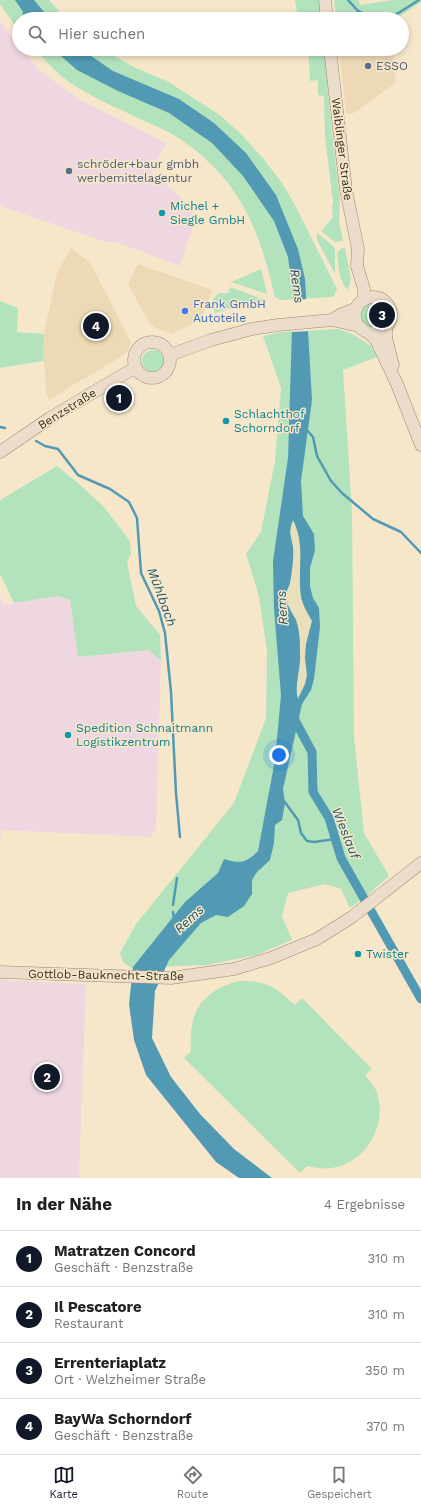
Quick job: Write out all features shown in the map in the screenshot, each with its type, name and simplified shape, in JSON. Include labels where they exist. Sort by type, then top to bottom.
[{"type":"main road","points":[[325,0],[326,12]]},
{"type":"main road","name":"Waiblinger Straße","points":[[331,56],[346,190],[358,249],[373,288],[379,298]]},
{"type":"main road","name":"Waiblinger Straße","points":[[358,249],[358,266],[363,285],[360,304]]},
{"type":"main road","points":[[332,320],[371,297],[379,298],[386,302],[391,310],[390,320],[386,327],[379,332],[369,333]]},
{"type":"main road","points":[[360,304],[355,317],[359,326],[376,340],[397,384],[421,445]]},
{"type":"main road","points":[[170,355],[211,340],[252,329],[278,325],[332,320],[359,326]]},
{"type":"main road","points":[[386,327],[386,338],[397,384]]},
{"type":"main road","points":[[149,342],[162,345],[167,349],[170,355],[168,368],[161,376],[154,378],[147,377],[139,373],[134,360],[135,354],[139,348],[149,342]]},
{"type":"main road","name":"Benzstraße","points":[[0,452],[50,418],[136,367]]},
{"type":"main road","name":"Gottlob-Bauknecht-Straße","points":[[0,972],[171,978],[234,969],[271,958],[317,939],[352,917],[421,863]]},
{"type":"shaded area","points":[[0,21],[12,37],[12,56],[27,56],[40,71],[82,101],[166,143],[151,172],[189,205],[196,218],[180,266],[116,242],[106,242],[0,206]]},
{"type":"shaded area","name":"ESSO","points":[[340,56],[393,56],[396,83],[352,114],[346,113]]},
{"type":"shaded area","points":[[71,248],[88,261],[93,268],[131,342],[127,352],[49,401],[46,393],[43,361],[44,333],[57,273]]},
{"type":"shaded area","points":[[138,264],[212,290],[200,320],[172,334],[157,329],[148,321],[128,284]]},
{"type":"shaded area","points":[[58,595],[70,600],[78,657],[149,650],[161,661],[156,828],[151,837],[1,830],[0,849],[0,596],[4,605]]},
{"type":"shaded area","points":[[0,980],[86,984],[79,1178],[0,1178]]},
{"type":"green space","points":[[0,0],[49,0],[60,12],[12,12],[12,21],[0,4]]},
{"type":"green space","points":[[295,0],[319,0],[320,12],[297,12]]},
{"type":"green space","points":[[334,0],[359,0],[360,5],[392,0],[421,0],[421,2],[406,12],[335,12]]},
{"type":"green space","points":[[41,56],[114,56],[136,68],[167,81],[221,116],[242,135],[262,157],[282,183],[295,205],[337,289],[334,296],[281,300],[275,297],[262,250],[254,229],[234,191],[220,174],[203,157],[177,137],[95,97],[77,87],[57,72]]},
{"type":"green space","points":[[308,56],[325,56],[340,199],[339,221],[343,241],[335,242],[321,231],[333,217],[333,202],[325,136],[324,96],[318,95],[318,80],[310,81]]},
{"type":"green space","points":[[317,234],[319,234],[335,248],[335,274],[317,240]]},
{"type":"green space","points":[[342,248],[345,248],[351,279],[348,290],[342,282],[339,268],[337,253]]},
{"type":"green space","points":[[261,269],[267,294],[231,282]]},
{"type":"green space","points":[[230,287],[266,300],[244,304],[215,313],[213,299],[220,293],[228,293]]},
{"type":"green space","points":[[0,301],[18,308],[17,332],[44,334],[43,361],[0,368]]},
{"type":"green space","points":[[373,302],[383,306],[387,316],[383,326],[373,330],[363,326],[359,316],[363,306]]},
{"type":"green space","points":[[338,329],[354,335],[371,346],[377,357],[343,370],[352,512],[354,737],[364,833],[389,876],[350,908],[341,889],[325,884],[288,893],[282,916],[292,940],[256,955],[207,965],[132,968],[123,962],[120,953],[136,924],[234,803],[266,718],[267,651],[259,596],[246,554],[261,532],[275,461],[281,388],[263,336],[282,332]]},
{"type":"green space","points":[[149,350],[157,350],[164,357],[164,365],[157,372],[149,372],[142,365],[142,357]]},
{"type":"green space","points":[[57,466],[104,507],[130,541],[131,554],[127,562],[136,606],[160,635],[161,661],[149,650],[78,657],[70,600],[58,596],[14,603],[0,574],[0,500]]},
{"type":"green space","points":[[238,981],[263,983],[281,993],[295,1005],[302,998],[372,1069],[365,1075],[376,1090],[379,1103],[380,1115],[377,1128],[372,1140],[365,1150],[344,1165],[332,1168],[307,1166],[300,1173],[184,1058],[191,1051],[192,1025],[200,1006],[206,998],[215,991]]},
{"type":"sand","points":[[293,520],[297,529],[300,548],[301,599],[312,621],[306,644],[305,658],[307,675],[305,684],[297,699],[296,688],[300,660],[300,637],[296,621],[286,599],[286,592],[290,583],[292,565],[293,551],[290,531]]},
{"type":"water","points":[[15,0],[34,0],[44,12],[23,12]]},
{"type":"water","name":"Rems","points":[[61,56],[91,56],[113,71],[179,99],[214,123],[246,153],[276,195],[298,249],[305,279],[312,400],[301,481],[303,516],[314,534],[315,550],[310,568],[310,586],[313,598],[319,608],[320,627],[314,679],[311,690],[302,704],[283,789],[285,803],[282,820],[275,825],[274,843],[270,860],[257,872],[252,880],[252,894],[244,906],[228,917],[216,915],[201,923],[169,960],[155,991],[152,1038],[171,1077],[200,1114],[234,1149],[272,1178],[239,1178],[216,1162],[146,1075],[134,1040],[129,1004],[133,967],[185,902],[218,873],[224,859],[239,862],[250,858],[258,851],[275,760],[281,695],[274,609],[273,561],[288,458],[293,296],[288,257],[274,221],[243,176],[212,143],[169,113],[118,91],[77,70]],"holes":[[[293,520],[299,539],[301,596],[304,606],[312,621],[306,644],[305,658],[307,675],[305,684],[298,699],[297,688],[300,641],[296,620],[287,602],[286,595],[293,565],[293,547],[290,531]]]},
{"type":"pier","points":[[308,299],[311,331],[291,332],[291,300]]},
{"type":"waterway","points":[[348,0],[360,12]]},
{"type":"waterway","points":[[400,12],[419,0]]},
{"type":"waterway","name":"Mühlbach","points":[[0,427],[5,428]]},
{"type":"waterway","points":[[306,429],[313,437],[317,456],[331,481],[342,493],[373,519],[401,532],[421,553]]},
{"type":"waterway","name":"Mühlbach","points":[[36,441],[45,446],[58,449],[78,475],[110,489],[129,502],[137,518],[141,573],[159,611],[165,633],[171,692],[176,793],[180,837]]},
{"type":"waterway","name":"Wieslauf","points":[[291,713],[312,752],[313,792],[329,818],[341,858],[421,999]]},
{"type":"waterway","points":[[284,801],[298,820],[301,833],[307,841],[314,842],[335,839]]},
{"type":"waterway","name":"Mühlbach","points":[[173,905],[177,878]]},
{"type":"waterway","name":"Mühlbach","points":[[173,912],[174,919]]},
{"type":"place","name":"ESSO","points":[[368,66]]},
{"type":"place","name":"schröder+baur gmbh werbemittelagentur","points":[[69,171]]},
{"type":"place","name":"Michel + Siegle GmbH","points":[[162,213]]},
{"type":"place","name":"Frank GmbH Autoteile","points":[[185,311]]},
{"type":"place","name":"Errenteriaplatz","points":[[382,315]]},
{"type":"place","name":"BayWa Schorndorf","points":[[96,326]]},
{"type":"place","name":"Matratzen Concord","points":[[119,398]]},
{"type":"place","name":"Schlachthof Schorndorf","points":[[226,421]]},
{"type":"place","name":"Spedition Schnaitmann Logistikzentrum","points":[[68,735]]},
{"type":"place","name":"Twister","points":[[358,954]]},
{"type":"place","name":"Il Pescatore","points":[[47,1077]]}]
